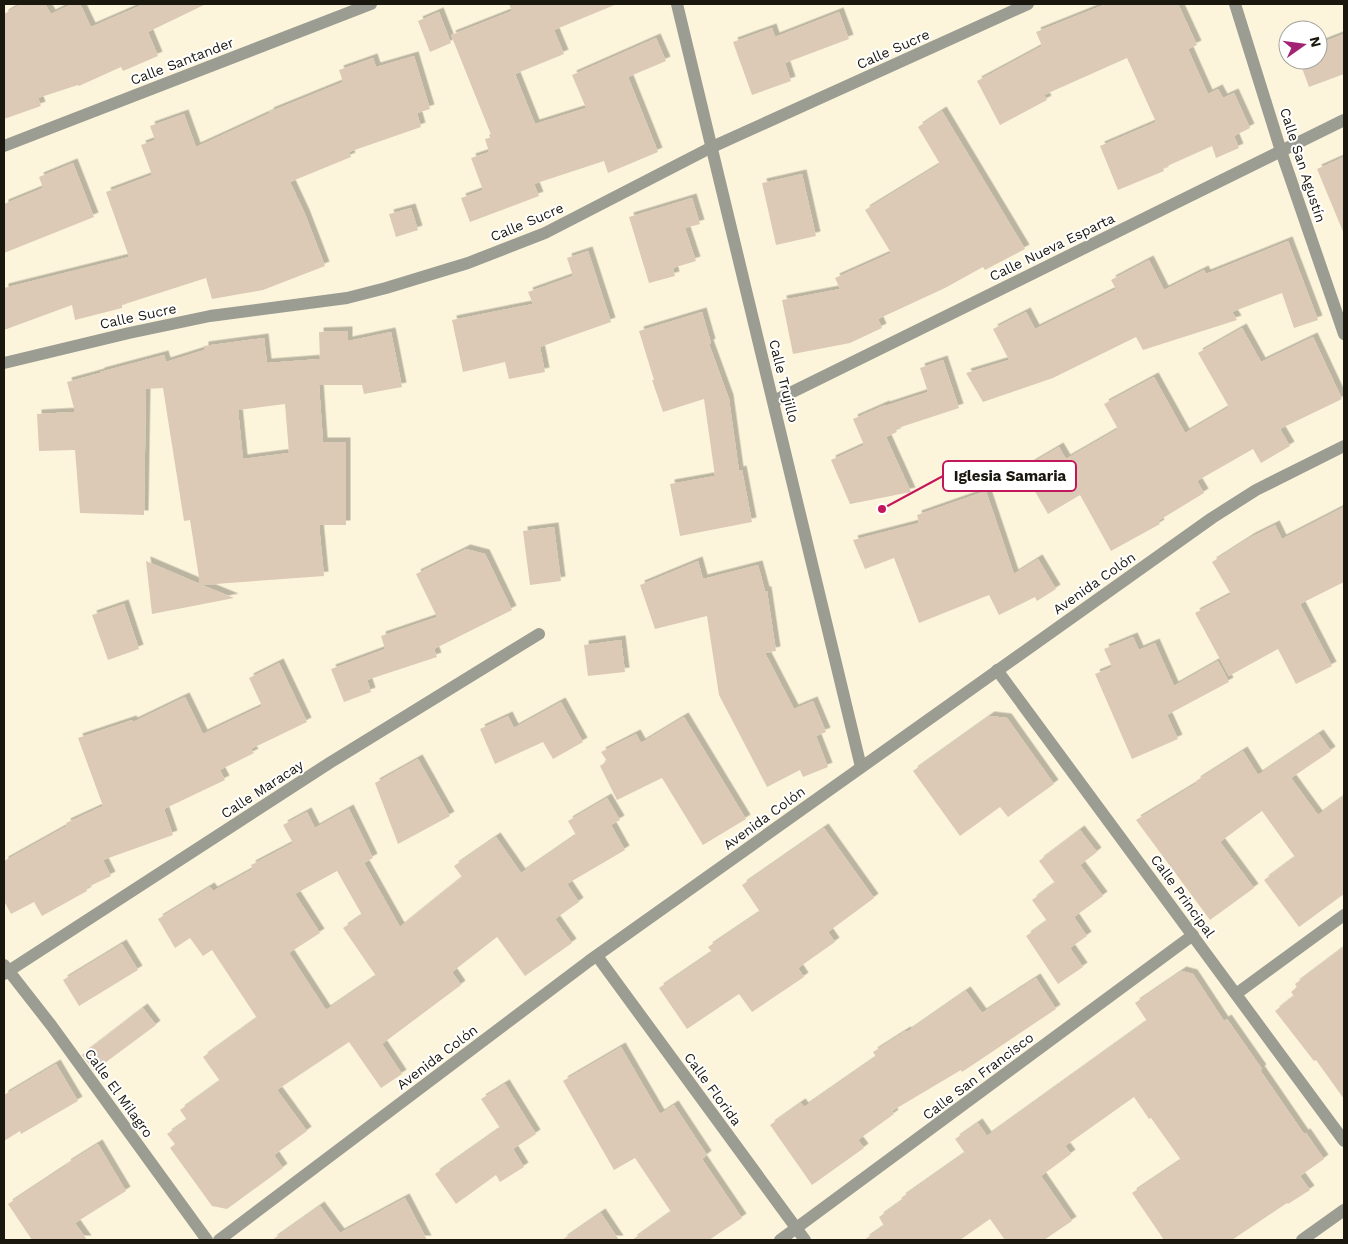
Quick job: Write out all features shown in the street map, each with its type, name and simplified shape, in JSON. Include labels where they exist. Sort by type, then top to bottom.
[{"type":"street","name":"Calle Santander","points":[[4,146],[371,4]]},
{"type":"street","name":"Calle Trujillo","points":[[677,4],[861,767]]},
{"type":"street","name":"Calle Sucre","points":[[4,363],[210,316],[347,298],[468,263],[545,233],[712,147],[1028,4]]},
{"type":"street","name":"Calle San Agustín","points":[[1235,4],[1344,334]]},
{"type":"street","name":"Calle Nueva Esparta","points":[[774,401],[1344,120]]},
{"type":"street","name":"Avenida Colón","points":[[219,1240],[597,956],[1212,518],[1256,490],[1344,446]]},
{"type":"street","name":"Calle Maracay","points":[[5,970],[331,762],[539,634]]},
{"type":"street","name":"Calle Principal","points":[[997,670],[1344,1141]]},
{"type":"street","points":[[1236,994],[1344,915]]},
{"type":"street","name":"Calle San Francisco","points":[[780,1240],[1193,935]]},
{"type":"street","name":"Calle Florida","points":[[597,956],[805,1240]]},
{"type":"street","name":"Calle El Milagro","points":[[5,970],[56,1033],[207,1240]]},
{"type":"street","points":[[1302,1240],[1344,1210]]},
{"type":"building","points":[[21,4],[45,4],[51,14],[72,4],[80,4],[91,27],[144,4],[206,4],[148,32],[158,56],[123,71],[121,67],[79,86],[38,98],[41,106],[4,119],[4,14]]},
{"type":"building","points":[[509,4],[617,4],[554,30],[564,54],[515,74],[535,124],[586,108],[572,75],[656,38],[666,61],[628,77],[658,152],[608,173],[604,161],[534,184],[539,196],[470,222],[461,198],[483,190],[471,158],[489,152],[485,139],[492,137],[451,35],[512,11]]},
{"type":"building","points":[[1106,4],[1178,4],[1197,45],[1188,49],[1208,94],[1218,89],[1223,98],[1234,93],[1250,128],[1234,136],[1239,148],[1216,158],[1212,146],[1163,168],[1164,171],[1118,190],[1100,146],[1156,122],[1127,58],[1044,95],[1047,100],[1000,125],[977,81],[1042,46],[1036,32]]},
{"type":"building","points":[[439,12],[451,43],[430,52],[418,21]]},
{"type":"building","points":[[839,12],[849,39],[785,63],[791,81],[752,95],[733,42],[772,28],[775,37]]},
{"type":"building","points":[[1344,34],[1344,74],[1309,87],[1303,70],[1328,70],[1328,40]]},
{"type":"building","points":[[414,56],[430,109],[417,113],[421,127],[349,152],[351,157],[290,182],[305,214],[325,266],[263,290],[212,299],[206,278],[122,305],[122,308],[75,320],[72,305],[4,330],[4,288],[129,257],[106,192],[152,175],[141,145],[155,140],[150,126],[184,114],[196,147],[269,112],[343,82],[339,70],[373,58],[376,67]]},
{"type":"building","points":[[942,111],[1025,249],[985,270],[983,267],[945,288],[878,319],[882,328],[850,343],[793,354],[782,300],[840,289],[835,278],[891,253],[865,210],[940,164],[918,127]]},
{"type":"building","points":[[1344,157],[1344,234],[1317,169]]},
{"type":"building","points":[[73,163],[94,217],[4,253],[4,204],[43,188],[39,177]]},
{"type":"building","points":[[802,174],[816,236],[776,245],[762,183]]},
{"type":"building","points":[[692,198],[700,224],[685,228],[696,261],[673,268],[675,276],[649,283],[629,217]]},
{"type":"building","points":[[411,208],[418,230],[396,237],[389,214]]},
{"type":"building","points":[[1288,241],[1318,320],[1294,328],[1282,293],[1232,312],[1237,320],[1143,350],[1136,337],[1053,378],[983,402],[966,373],[1009,360],[993,329],[1026,312],[1035,329],[1116,289],[1111,280],[1149,260],[1164,290],[1204,270],[1206,274]]},
{"type":"building","points":[[588,251],[611,322],[540,347],[545,372],[509,379],[505,362],[463,372],[452,320],[533,304],[528,292],[573,276],[567,258]]},
{"type":"building","points":[[702,312],[711,343],[709,344],[729,399],[739,471],[742,470],[752,522],[680,536],[670,484],[715,476],[704,399],[663,412],[639,331]]},
{"type":"building","points":[[1242,328],[1261,362],[1313,337],[1342,399],[1280,429],[1290,446],[1261,463],[1253,449],[1197,481],[1204,493],[1158,521],[1160,524],[1111,551],[1080,495],[1048,514],[1022,469],[1059,447],[1066,459],[1118,429],[1104,404],[1154,377],[1185,433],[1229,407],[1198,353]]},
{"type":"building","points":[[348,331],[348,341],[391,332],[402,387],[364,394],[362,385],[319,385],[323,442],[346,442],[346,525],[319,525],[324,576],[202,585],[234,598],[152,614],[146,561],[200,584],[190,520],[184,521],[163,388],[146,389],[144,515],[80,513],[75,450],[39,451],[37,414],[75,412],[67,382],[164,355],[166,362],[204,350],[204,346],[264,338],[267,363],[320,359],[319,332]],"holes":[[[285,404],[289,453],[243,459],[238,410]]]},
{"type":"building","points":[[943,360],[959,408],[895,429],[897,432],[886,437],[911,492],[850,504],[831,460],[864,445],[853,419],[885,405],[928,392],[920,368]]},
{"type":"building","points":[[986,491],[1014,574],[1038,559],[1056,589],[1037,601],[1035,597],[999,615],[989,595],[919,623],[894,558],[865,569],[853,540],[919,523],[917,515]]},
{"type":"building","points":[[1344,507],[1344,582],[1300,604],[1332,666],[1296,684],[1278,649],[1229,676],[1195,613],[1231,594],[1212,562],[1251,537],[1275,525],[1282,539]]},
{"type":"building","points":[[554,527],[561,581],[530,585],[523,531]]},
{"type":"building","points":[[466,549],[485,554],[512,610],[434,649],[437,657],[367,680],[371,692],[344,702],[331,669],[385,649],[381,636],[437,617],[416,574]]},
{"type":"building","points":[[698,561],[703,579],[758,565],[765,591],[767,591],[776,651],[765,653],[794,709],[813,701],[826,732],[816,736],[828,767],[803,777],[800,770],[767,787],[719,695],[707,616],[655,629],[640,585]]},
{"type":"building","points":[[124,604],[139,649],[108,660],[92,615]]},
{"type":"building","points":[[1133,637],[1139,650],[1155,643],[1174,686],[1218,661],[1229,682],[1167,715],[1178,739],[1132,759],[1095,674],[1112,667],[1104,649]]},
{"type":"building","points":[[621,640],[625,672],[588,676],[584,645]]},
{"type":"building","points":[[279,663],[307,722],[251,749],[254,753],[220,770],[225,780],[164,809],[173,835],[103,860],[111,876],[86,888],[87,891],[42,916],[34,902],[11,914],[4,901],[4,861],[67,826],[66,823],[103,806],[78,738],[132,720],[133,722],[185,697],[203,734],[262,706],[249,678]]},
{"type":"building","points":[[561,702],[583,742],[553,759],[543,742],[495,764],[480,729],[508,716],[514,728]]},
{"type":"building","points":[[990,716],[1007,718],[1054,784],[1008,817],[1000,807],[960,836],[913,771]]},
{"type":"building","points":[[684,717],[746,819],[703,845],[662,778],[617,800],[600,766],[607,761],[601,752],[636,734],[641,743]]},
{"type":"building","points":[[1319,734],[1331,751],[1291,778],[1318,815],[1344,796],[1344,894],[1299,927],[1264,880],[1295,857],[1262,811],[1220,842],[1254,888],[1210,920],[1136,820],[1197,783],[1196,781],[1243,751],[1258,775]]},
{"type":"building","points":[[418,759],[450,816],[398,844],[375,783]]},
{"type":"building","points":[[607,798],[620,820],[611,825],[625,850],[567,884],[579,902],[555,919],[572,943],[525,976],[497,937],[452,972],[461,985],[382,1044],[402,1074],[381,1088],[349,1042],[277,1090],[307,1131],[274,1155],[283,1168],[227,1209],[212,1206],[170,1148],[175,1144],[167,1134],[187,1120],[180,1110],[220,1081],[203,1057],[257,1018],[212,950],[203,956],[190,938],[175,948],[158,919],[210,887],[213,891],[253,869],[251,865],[293,843],[283,825],[307,812],[315,828],[349,809],[373,858],[364,863],[400,927],[462,877],[454,866],[496,837],[521,873],[576,835],[568,821]],"holes":[[[337,871],[362,915],[343,928],[376,976],[326,1010],[289,953],[320,933],[295,894]]]},
{"type":"building","points":[[824,828],[874,898],[828,932],[835,942],[798,968],[804,977],[752,1012],[739,994],[687,1029],[659,988],[712,952],[708,947],[760,912],[742,885]]},
{"type":"building","points":[[1080,830],[1097,852],[1080,865],[1103,896],[1074,917],[1087,936],[1070,948],[1083,967],[1058,984],[1026,936],[1047,921],[1032,900],[1055,883],[1039,861]]},
{"type":"building","points":[[122,944],[138,970],[79,1006],[63,980]]},
{"type":"building","points":[[1344,947],[1344,1099],[1316,1060],[1314,1061],[1275,1011],[1294,996],[1291,992],[1297,987],[1295,984]]},
{"type":"building","points":[[1182,971],[1193,974],[1224,1021],[1227,1019],[1304,1134],[1306,1133],[1324,1159],[1300,1176],[1310,1190],[1232,1240],[1164,1240],[1132,1193],[1181,1160],[1134,1097],[1065,1146],[1071,1154],[1041,1176],[1072,1221],[1044,1240],[1005,1240],[990,1219],[960,1240],[864,1240],[884,1226],[879,1217],[903,1200],[901,1198],[965,1153],[955,1139],[978,1123],[987,1136],[1147,1021],[1135,1003]]},
{"type":"building","points":[[1036,978],[1056,1009],[962,1072],[961,1070],[892,1111],[894,1114],[858,1140],[864,1148],[812,1185],[770,1125],[801,1103],[804,1107],[876,1057],[873,1052],[907,1032],[966,991],[982,1013]]},
{"type":"building","points":[[143,1008],[156,1025],[94,1071],[82,1055]]},
{"type":"building","points":[[621,1047],[660,1114],[674,1105],[707,1155],[702,1159],[742,1218],[709,1240],[632,1240],[671,1212],[635,1158],[614,1170],[563,1081]]},
{"type":"building","points":[[56,1064],[78,1101],[21,1134],[20,1131],[4,1141],[4,1095]]},
{"type":"building","points":[[505,1084],[536,1134],[513,1149],[524,1167],[500,1182],[496,1175],[456,1204],[435,1174],[500,1128],[481,1099]]},
{"type":"building","points":[[98,1144],[126,1191],[75,1223],[87,1240],[32,1240],[8,1204]]},
{"type":"building","points":[[405,1198],[427,1240],[272,1240],[320,1206],[340,1233]]},
{"type":"building","points":[[601,1213],[619,1240],[562,1240]]},
{"type":"place","name":"Iglesia Samaria","points":[[882,509]]}]
